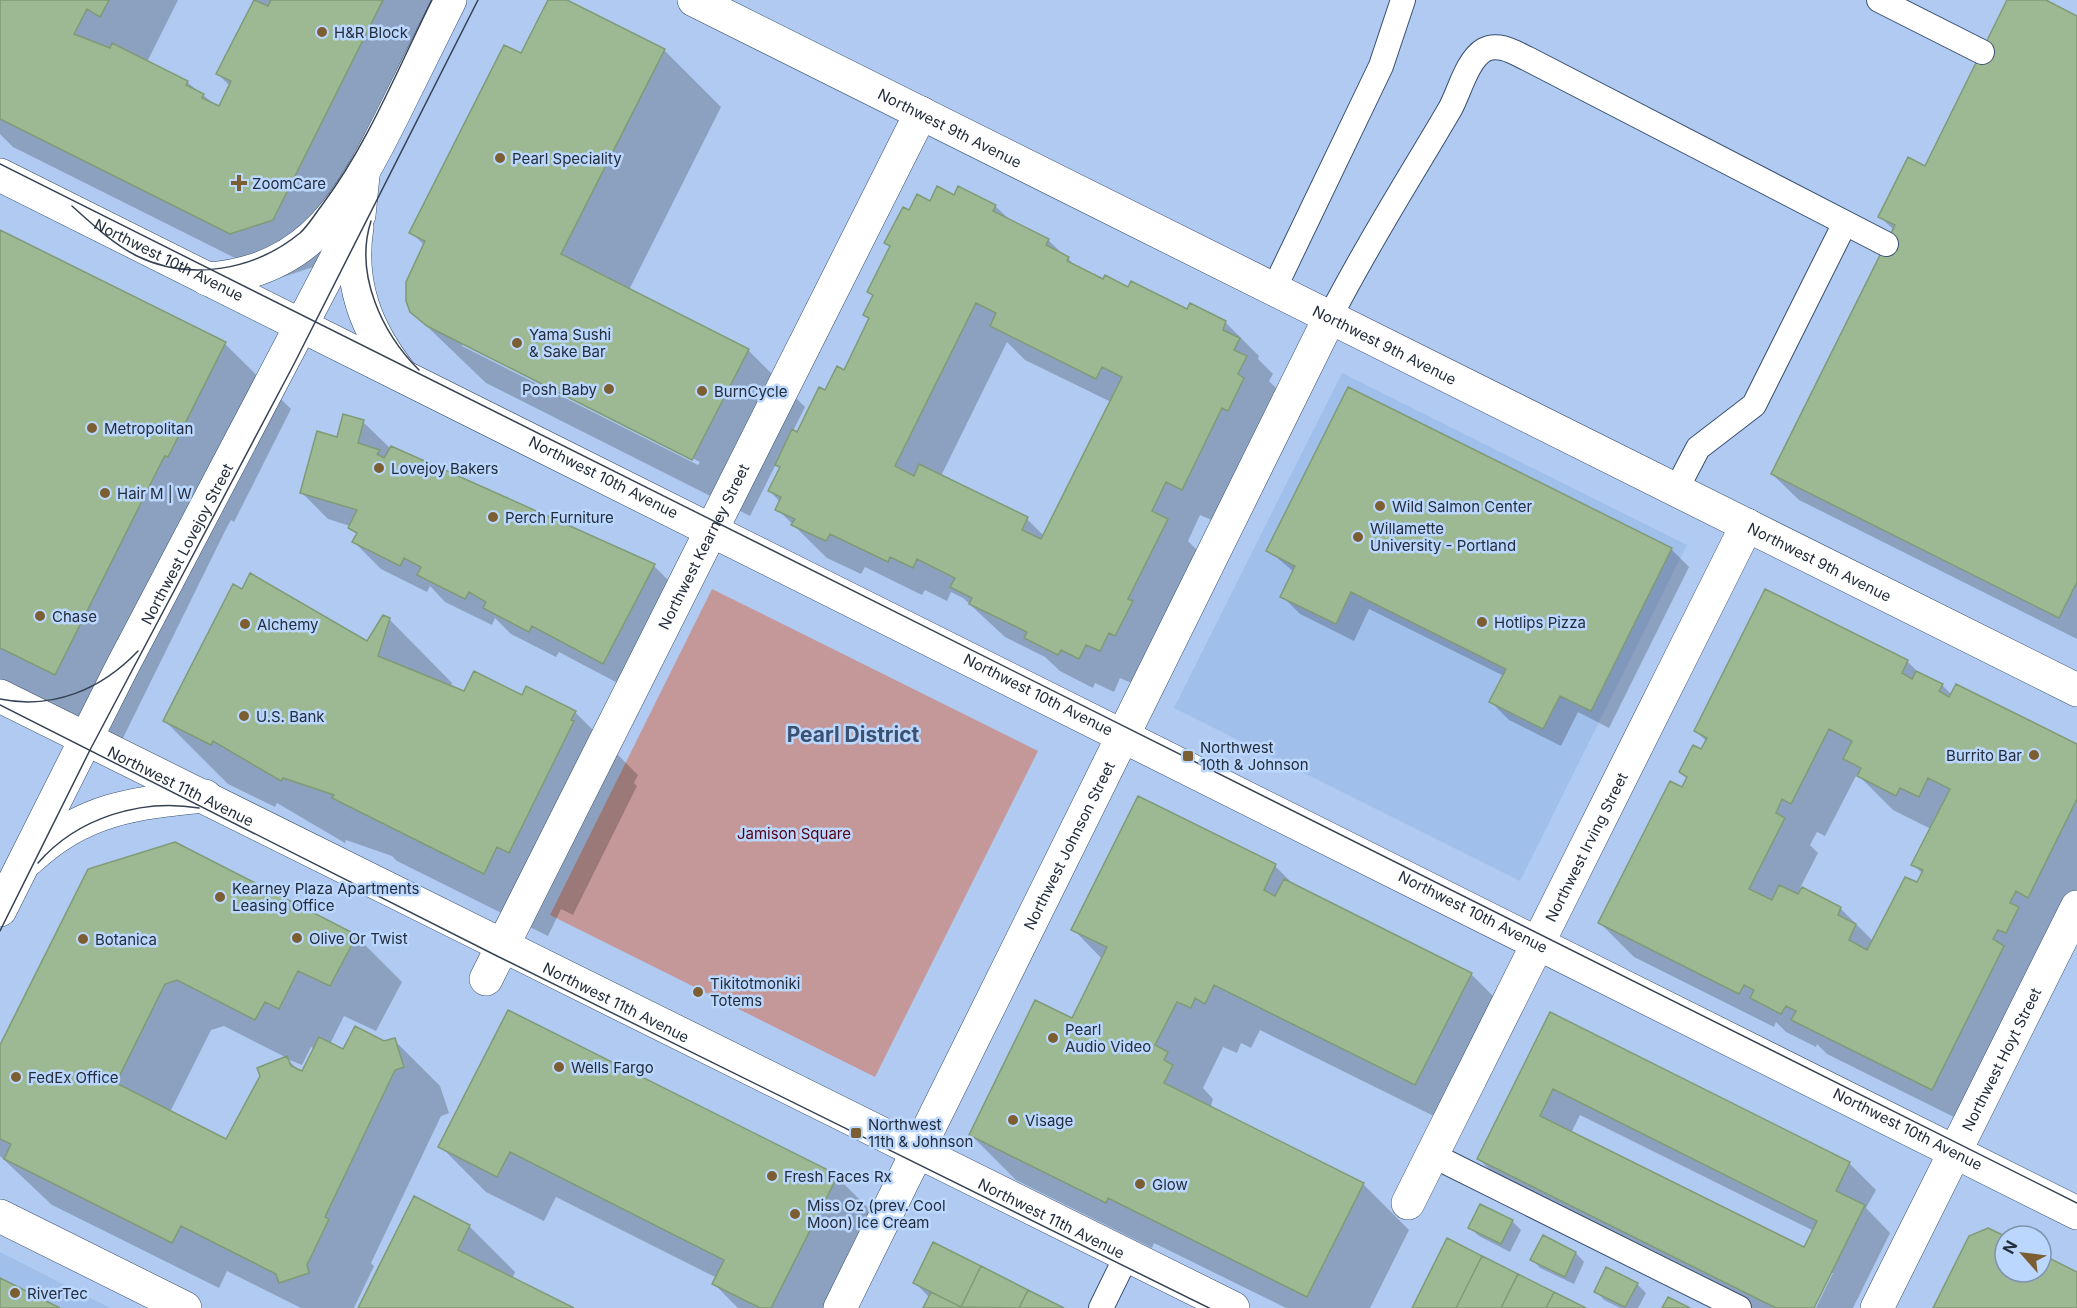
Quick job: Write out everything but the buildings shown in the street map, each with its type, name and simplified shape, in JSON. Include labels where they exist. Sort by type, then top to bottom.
[{"type":"street","name":"Northwest Lovejoy Street","points":[[207,279],[255,272],[276,263],[304,246],[332,218],[363,176],[450,0]]},
{"type":"street","name":"Northwest 9th Avenue","points":[[694,0],[2077,690]]},
{"type":"street","name":"Northwest Kearney Street","points":[[486,979],[921,113]]},
{"type":"street","name":"Northwest 10th Avenue","points":[[0,176],[2077,1213]]},
{"type":"street","name":"Northwest Lovejoy Street","points":[[0,910],[87,737],[359,215],[363,176]]},
{"type":"street","points":[[359,215],[355,266],[361,303],[372,332],[404,377]]},
{"type":"street","name":"Northwest Johnson Street","points":[[840,1308],[1330,317]]},
{"type":"street","name":"Northwest Irving Street","points":[[1408,1203],[1747,525]]},
{"type":"street","name":"Northwest 11th Avenue","points":[[0,696],[87,737],[1233,1308]]},
{"type":"street","points":[[21,867],[66,831],[99,815],[137,803],[205,796]]},
{"type":"street","name":"Northwest Hoyt Street","points":[[1877,1308],[2077,907]]},
{"type":"street","points":[[0,1216],[185,1308]]},
{"type":"lane","points":[[1274,289],[1381,66],[1402,0]]},
{"type":"lane","points":[[1879,0],[1982,52]]},
{"type":"lane","points":[[1330,317],[1362,253],[1451,107],[1472,64],[1483,51],[1495,47],[1508,49],[1528,59],[1886,244]]},
{"type":"lane","points":[[1676,490],[1698,448],[1754,405],[1845,223]]},
{"type":"lane","points":[[1432,1155],[1740,1308]]},
{"type":"lane","points":[[1101,1308],[1127,1255]]},
{"type":"shaded area","points":[[1342,373],[1687,545],[1520,881],[1174,708]]},
{"type":"shaded area","points":[[0,1252],[110,1308],[0,1308]]},
{"type":"green space","name":"Jamison Square","points":[[712,589],[1038,751],[875,1077],[550,915]]},
{"type":"tram line","points":[[72,206],[128,251],[157,264],[178,269],[222,268],[263,256],[282,246],[306,227],[354,157],[382,105],[432,0]]},
{"type":"tram line","points":[[0,931],[90,750],[294,364],[478,0]]},
{"type":"tram line","points":[[0,164],[2077,1203]]},
{"type":"tram line","points":[[371,221],[366,261],[375,302],[394,339],[419,370]]},
{"type":"tram line","points":[[0,699],[20,702],[39,701],[57,699],[75,693],[109,676],[138,651]]},
{"type":"tram line","points":[[0,705],[497,956],[1209,1308]]},
{"type":"tram line","points":[[38,863],[71,834],[111,815],[155,806],[199,808]]},
{"type":"place","name":"H&R Block","points":[[322,32]]},
{"type":"place","name":"Pearl Speciality","points":[[500,158]]},
{"type":"place","name":"ZoomCare","points":[[239,183]]},
{"type":"place","name":"Yama Sushi & Sake Bar","points":[[517,343]]},
{"type":"place","name":"Posh Baby","points":[[609,389]]},
{"type":"place","name":"BurnCycle","points":[[702,391]]},
{"type":"place","name":"Metropolitan","points":[[92,428]]},
{"type":"place","name":"Lovejoy Bakers","points":[[379,468]]},
{"type":"place","name":"Hair M | W","points":[[105,493]]},
{"type":"place","name":"Wild Salmon Center","points":[[1380,506]]},
{"type":"place","name":"Perch Furniture","points":[[493,517]]},
{"type":"place","name":"Willamette University - Portland","points":[[1358,537]]},
{"type":"place","name":"Chase","points":[[40,616]]},
{"type":"place","name":"Hotlips Pizza","points":[[1482,622]]},
{"type":"place","name":"Alchemy","points":[[245,624]]},
{"type":"place","name":"U.S. Bank","points":[[244,716]]},
{"type":"place","name":"Burrito Bar","points":[[2034,755]]},
{"type":"place","name":"Northwest 10th & Johnson","points":[[1188,756]]},
{"type":"place","name":"Kearney Plaza Apartments Leasing Office","points":[[220,897]]},
{"type":"place","name":"Olive Or Twist","points":[[297,938]]},
{"type":"place","name":"Botanica","points":[[83,939]]},
{"type":"place","name":"Tikitotmoniki Totems","points":[[698,992]]},
{"type":"place","name":"Pearl Audio Video","points":[[1053,1038]]},
{"type":"place","name":"Wells Fargo","points":[[559,1067]]},
{"type":"place","name":"FedEx Office","points":[[16,1077]]},
{"type":"place","name":"Visage","points":[[1013,1120]]},
{"type":"place","name":"Northwest 11th & Johnson","points":[[856,1133]]},
{"type":"place","name":"Fresh Faces Rx","points":[[772,1176]]},
{"type":"place","name":"Glow","points":[[1140,1184]]},
{"type":"place","name":"Miss Oz (prev. Cool Moon) Ice Cream","points":[[795,1214]]},
{"type":"place","name":"RiverTec","points":[[15,1293]]},
{"type":"district","name":"Pearl District","points":[[853,734]]}]
